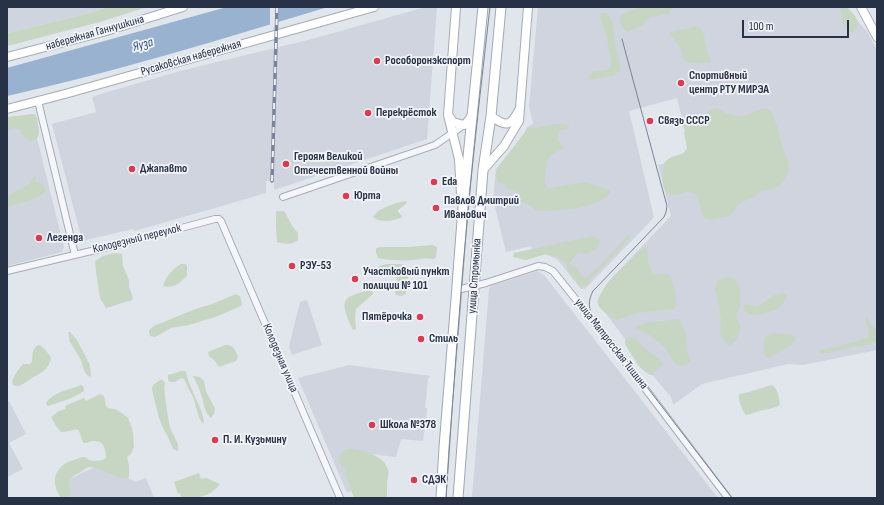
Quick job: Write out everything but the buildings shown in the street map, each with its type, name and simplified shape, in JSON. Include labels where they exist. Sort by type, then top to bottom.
[{"type":"main road","name":"набережная Ганнушкина","points":[[7,57],[102,32],[183,7]]},
{"type":"main road","name":"Русаковская набережная","points":[[7,109],[374,7]]},
{"type":"main road","name":"улица Стромынка","points":[[441,498],[462,207],[483,7]]},
{"type":"main road","name":"улица Стромынка","points":[[458,498],[483,170],[491,116],[502,7]]},
{"type":"main road","points":[[483,170],[504,146],[519,121],[528,7]]},
{"type":"main road","points":[[860,7],[877,38]]},
{"type":"main road","points":[[455,8],[448,115],[459,159],[462,207]]},
{"type":"main road","points":[[491,116],[502,123],[509,123],[515,117],[520,108]]},
{"type":"main road","points":[[448,115],[453,122],[464,125],[471,118],[472,112]]},
{"type":"street","points":[[38,101],[75,255]]},
{"type":"street","points":[[283,197],[435,145],[464,125]]},
{"type":"street","name":"Колодезный переулок","points":[[7,271],[219,219]]},
{"type":"street","name":"Колодезная улица","points":[[219,219],[340,498]]},
{"type":"street","name":"улица Матросская Тишина","points":[[457,290],[538,266],[545,267],[553,271],[728,498]]},
{"type":"shaded area","points":[[7,7],[108,7],[86,14],[7,33]]},
{"type":"shaded area","points":[[426,7],[437,7],[427,139],[274,190],[274,181],[266,181],[266,193],[134,231],[133,229],[82,241],[52,124],[96,112],[92,97],[104,93],[184,70],[312,39]]},
{"type":"shaded area","points":[[538,7],[846,7],[868,33],[877,50],[877,350],[803,365],[788,364],[702,384],[673,405],[671,397],[597,302],[608,282],[671,216],[658,165],[691,156],[677,98],[629,111],[654,217],[585,289],[581,289],[557,259],[532,249],[531,246],[506,252],[493,199],[496,169],[524,134],[527,127],[533,124],[529,106]]},
{"type":"shaded area","points":[[31,114],[64,247],[62,252],[7,266],[7,120]]},
{"type":"shaded area","points":[[537,271],[544,275],[718,498],[472,498],[489,289],[491,286]]},
{"type":"shaded area","points":[[307,300],[322,345],[292,355],[289,346],[300,302]]},
{"type":"shaded area","name":"Школа №378","points":[[349,365],[430,376],[428,379],[425,408],[427,408],[427,411],[423,441],[401,439],[396,457],[355,452],[368,485],[347,493],[298,378]]},
{"type":"shaded area","points":[[9,401],[26,434],[9,443],[23,469],[7,477],[7,402]]},
{"type":"shaded area","points":[[119,456],[129,479],[136,482],[146,478],[154,498],[62,498],[56,485]]},
{"type":"green space","points":[[108,7],[147,7],[100,22],[7,46],[7,33],[86,14]]},
{"type":"green space","points":[[641,7],[673,7],[668,14],[651,17],[642,26],[628,32],[620,24],[620,17],[622,14]]},
{"type":"green space","points":[[840,7],[847,7],[856,17],[858,25],[853,33],[849,32],[843,23]]},
{"type":"green space","points":[[601,13],[607,14],[613,23],[620,70],[612,76],[590,80],[589,77],[592,72],[606,70],[610,67],[611,62],[607,37],[600,17]]},
{"type":"green space","points":[[700,27],[703,33],[711,61],[710,63],[686,62],[683,58],[682,50],[669,33]]},
{"type":"green space","points":[[714,108],[736,116],[742,116],[765,108],[769,109],[773,115],[789,164],[788,173],[778,187],[761,191],[754,197],[742,202],[729,216],[709,220],[704,218],[698,199],[693,193],[686,192],[672,195],[666,192],[663,184],[663,169],[666,160],[684,153],[687,148],[684,132],[685,130],[681,123],[683,121],[694,121]]},
{"type":"green space","points":[[35,114],[37,117],[39,130],[39,135],[36,139],[31,141],[22,136],[20,129],[7,131],[7,117]]},
{"type":"green space","points":[[554,124],[565,124],[569,126],[568,129],[561,131],[558,135],[558,141],[565,148],[555,152],[547,160],[545,184],[548,188],[551,188],[585,182],[609,190],[610,193],[594,204],[578,208],[537,211],[522,202],[521,197],[514,190],[509,190],[504,184],[497,181],[496,173],[499,166],[529,127],[536,128]]},
{"type":"green space","points":[[34,176],[36,176],[35,181],[44,185],[46,190],[44,193],[29,201],[7,207],[7,198],[17,190],[30,183]]},
{"type":"green space","points":[[407,201],[406,204],[398,210],[402,216],[401,218],[383,221],[373,217],[383,208]]},
{"type":"green space","points":[[276,211],[284,211],[298,233],[298,240],[288,244],[277,242]]},
{"type":"green space","points":[[628,235],[630,235],[630,238],[590,280],[588,285],[584,286],[579,286],[569,273],[567,264],[564,261],[554,256],[546,254],[526,260],[513,257],[514,253],[593,236],[600,240],[599,247],[587,254],[578,252],[569,264],[576,267],[584,278],[601,264]]},
{"type":"green space","points":[[432,245],[437,247],[436,257],[434,259],[388,260],[378,258],[376,253],[376,248],[381,247]]},
{"type":"green space","points":[[645,247],[647,249],[648,262],[653,274],[668,274],[671,278],[676,302],[674,309],[637,313],[616,320],[600,308],[598,304],[599,298],[603,290],[617,273]]},
{"type":"green space","points":[[115,253],[122,254],[123,266],[129,280],[129,287],[133,298],[131,301],[106,308],[100,298],[95,261],[103,256]]},
{"type":"green space","points":[[181,264],[186,264],[187,266],[187,276],[173,286],[163,286],[170,274]]},
{"type":"green space","points":[[386,264],[401,264],[409,269],[406,294],[401,296],[396,295],[395,292],[397,280],[396,276],[391,274],[381,275],[378,268],[379,266]]},
{"type":"green space","points":[[727,277],[732,278],[738,283],[740,295],[740,306],[737,313],[737,319],[740,326],[740,331],[735,341],[729,346],[720,333],[721,320],[715,289],[717,281]]},
{"type":"green space","points":[[369,290],[373,292],[373,294],[356,309],[356,329],[353,330],[346,315],[346,300],[356,294]]},
{"type":"green space","points":[[784,293],[787,296],[785,300],[780,307],[774,310],[763,314],[751,315],[744,310],[744,305],[746,304],[756,307],[774,295]]},
{"type":"green space","points":[[236,294],[240,296],[241,306],[215,317],[189,325],[171,328],[155,337],[150,336],[149,331],[154,326]]},
{"type":"green space","points":[[868,318],[869,322],[877,331],[877,342],[824,354],[819,352],[820,350],[868,337],[869,332],[865,320]]},
{"type":"green space","points":[[673,319],[680,320],[686,334],[687,350],[691,362],[684,365],[678,365],[675,363],[664,347],[649,335],[636,329],[637,326],[650,322]]},
{"type":"green space","points":[[68,332],[70,332],[77,340],[90,365],[91,377],[87,375],[84,370],[81,360],[70,342]]},
{"type":"green space","points":[[774,333],[788,334],[795,337],[795,341],[792,345],[768,358],[766,357],[763,346],[767,336]]},
{"type":"green space","points":[[631,337],[636,339],[663,363],[663,365],[652,375],[639,366],[625,344],[627,338]]},
{"type":"green space","points":[[39,345],[48,353],[51,358],[50,363],[43,372],[18,386],[14,385],[12,383],[14,376],[23,364],[30,364],[32,362],[34,350],[36,346]]},
{"type":"green space","points":[[225,345],[230,345],[234,348],[238,357],[236,361],[219,367],[209,356],[208,352]]},
{"type":"green space","points":[[185,371],[186,373],[202,412],[204,424],[200,420],[193,397],[184,379],[181,378],[175,382],[170,382],[168,380],[168,375]]},
{"type":"green space","points":[[193,376],[200,377],[204,381],[206,391],[215,409],[211,418],[206,410]]},
{"type":"green space","points":[[162,379],[165,383],[164,388],[169,422],[178,445],[178,451],[173,449],[163,428],[152,390],[154,385]]},
{"type":"green space","points":[[81,385],[83,386],[84,391],[80,394],[47,406],[46,403],[53,396]]},
{"type":"green space","points":[[772,385],[777,391],[780,405],[746,415],[739,399],[739,394]]},
{"type":"green space","points":[[100,394],[104,396],[106,406],[108,408],[115,409],[128,418],[132,428],[134,447],[131,454],[127,457],[129,477],[121,478],[99,469],[89,467],[71,479],[69,483],[71,493],[68,498],[61,498],[55,483],[56,473],[59,469],[68,462],[83,457],[93,461],[102,460],[106,458],[106,452],[104,446],[100,442],[94,441],[84,443],[78,430],[61,432],[51,417],[59,411],[66,409],[65,406],[84,398],[86,401]]},
{"type":"green space","points":[[347,449],[370,453],[386,464],[388,469],[387,498],[354,498],[345,470],[338,461],[343,451]]},
{"type":"green space","points":[[199,473],[201,479],[206,478],[220,484],[212,492],[199,497],[183,498],[180,495],[181,493],[178,494],[174,482]]},
{"type":"water","name":"Яуза","points":[[227,7],[328,7],[128,66],[7,96],[7,68]]},
{"type":"pier","points":[[270,7],[279,7],[278,24],[270,27]]},
{"type":"tram line","points":[[446,498],[466,229],[490,7]]},
{"type":"tram line","points":[[622,39],[667,206],[664,217],[593,291],[591,294],[590,308],[594,318],[732,498]]},
{"type":"railway","points":[[272,181],[277,7]]},
{"type":"place","name":"Рособоронэкспорт","points":[[377,61]]},
{"type":"place","name":"Спортивный центр РТУ МИРЭА","points":[[681,83]]},
{"type":"place","name":"Перекрёсток","points":[[368,113]]},
{"type":"place","name":"Связь СССР","points":[[650,121]]},
{"type":"place","name":"Героям Великой Отечественной войны","points":[[286,164]]},
{"type":"place","name":"Джапавто","points":[[132,169]]},
{"type":"place","name":"Eda","points":[[434,182]]},
{"type":"place","name":"Юрта","points":[[346,196]]},
{"type":"place","name":"Павлов Дмитрий Иванович","points":[[436,208]]},
{"type":"place","name":"Легенда","points":[[39,238]]},
{"type":"place","name":"РЭУ-53","points":[[292,266]]},
{"type":"place","name":"Участковый пункт полиции № 101","points":[[355,279]]},
{"type":"place","name":"Пятёрочка","points":[[420,317]]},
{"type":"place","name":"Стиль","points":[[421,339]]},
{"type":"place","name":"Школа №378","points":[[372,425]]},
{"type":"place","name":"П. И. Кузьмину","points":[[215,440]]},
{"type":"place","name":"СДЭК","points":[[414,480]]}]
